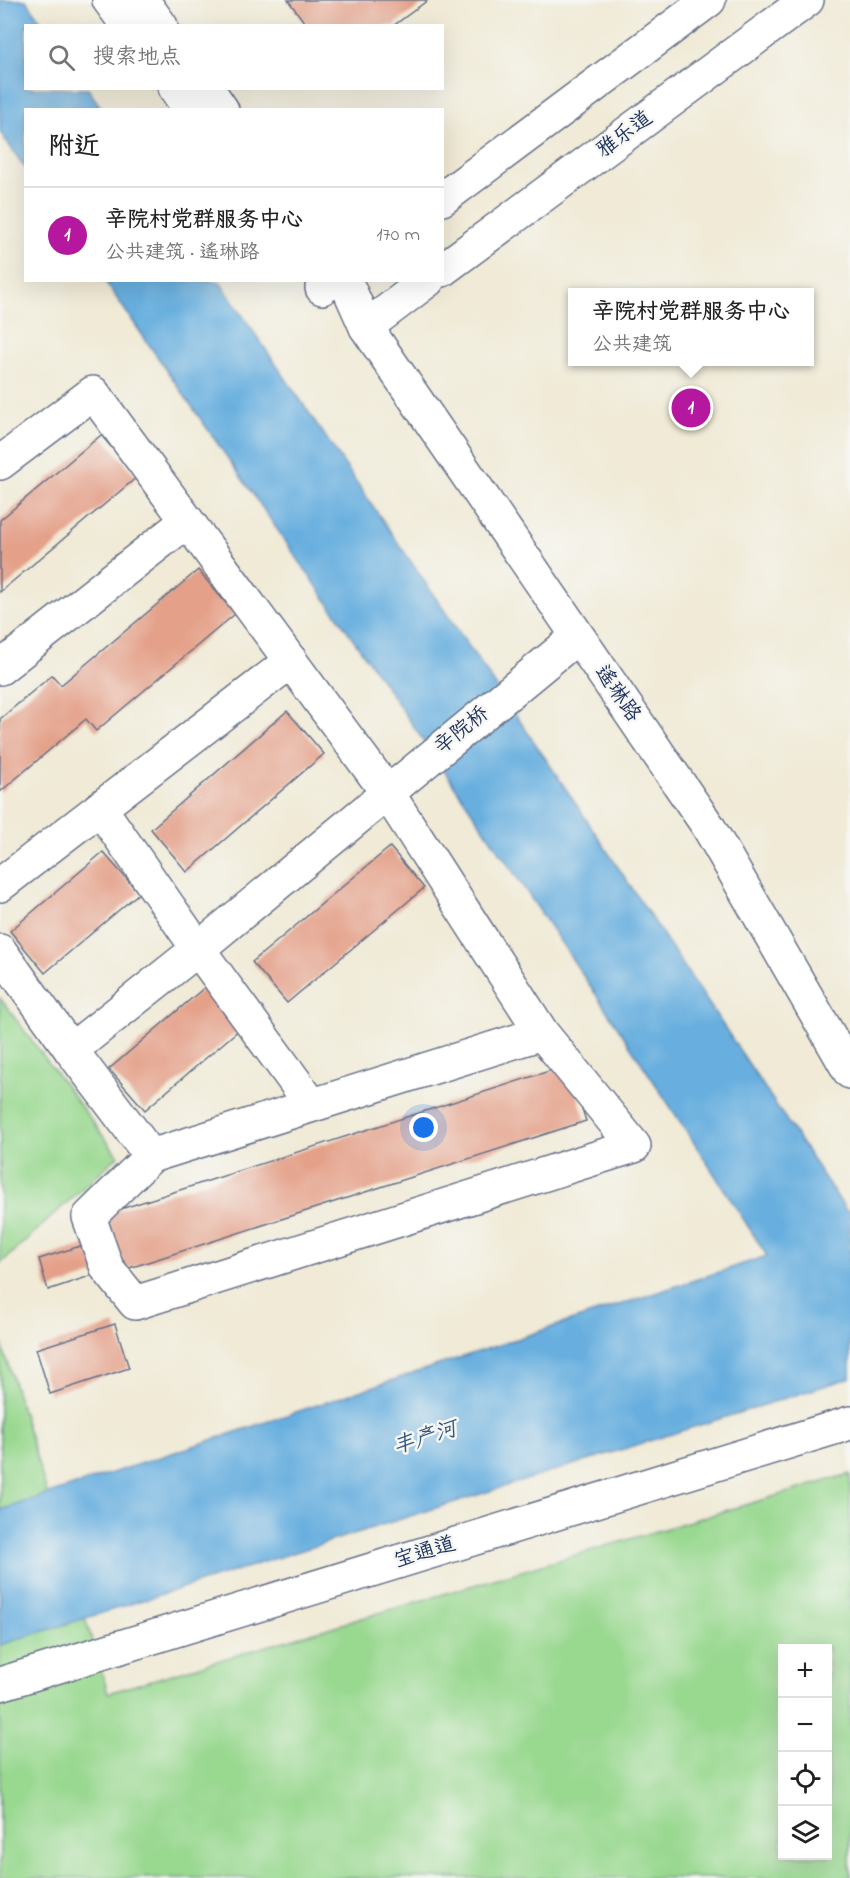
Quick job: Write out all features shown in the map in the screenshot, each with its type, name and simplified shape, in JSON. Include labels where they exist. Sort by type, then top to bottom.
[{"type":"street","points":[[109,0],[127,24]]},
{"type":"street","points":[[142,0],[160,24]]},
{"type":"street","points":[[444,198],[709,0]]},
{"type":"street","name":"雅乐道","points":[[444,269],[807,0]]},
{"type":"street","points":[[176,90],[189,108]]},
{"type":"street","points":[[208,90],[221,108]]},
{"type":"street","name":"遥琳路","points":[[329,282],[366,327],[708,826],[850,1072]]},
{"type":"street","points":[[366,327],[425,282]]},
{"type":"street","points":[[0,463],[93,393],[291,661],[399,783],[542,1033],[634,1146],[135,1304],[107,1269],[89,1217],[151,1155],[542,1033]]},
{"type":"street","points":[[0,668],[187,521]]},
{"type":"street","name":"辛院桥","points":[[71,1050],[198,949],[577,637]]},
{"type":"street","points":[[0,885],[291,661]]},
{"type":"street","points":[[100,808],[198,949],[312,1105]]},
{"type":"street","points":[[0,951],[71,1050],[151,1155]]},
{"type":"street","name":"宝通道","points":[[0,1684],[850,1423]]},
{"type":"green space","points":[[0,998],[118,1156],[0,1264]]},
{"type":"green space","points":[[0,1338],[108,1693],[850,1474],[850,1878],[0,1878]]},
{"type":"water","points":[[0,0],[26,0],[43,24],[24,24],[24,90],[89,90],[101,108],[24,108],[24,167],[0,132]]},
{"type":"water","name":"丰产河","points":[[106,282],[220,282],[552,768],[846,1210],[850,1211],[850,1378],[0,1645],[0,1510],[767,1256],[606,1009],[357,644]]},
{"type":"building","points":[[288,0],[428,0],[396,24],[306,24]]},
{"type":"building","points":[[101,435],[137,477],[0,592],[0,520]]},
{"type":"building","points":[[198,570],[235,614],[96,731],[86,719],[0,792],[0,719],[52,675],[61,685]]},
{"type":"building","points":[[287,711],[324,754],[187,872],[151,829]]},
{"type":"building","points":[[390,847],[424,888],[287,1003],[252,962]]},
{"type":"building","points":[[103,852],[139,893],[45,973],[10,931]]},
{"type":"building","points":[[205,987],[240,1029],[145,1110],[109,1069]]},
{"type":"building","points":[[568,1065],[586,1121],[120,1271],[102,1215]]},
{"type":"building","points":[[90,1243],[99,1273],[48,1290],[39,1259]]},
{"type":"building","points":[[115,1324],[129,1368],[50,1394],[36,1349]]},
{"type":"place","name":"辛院村党群服务中心","points":[[691,408]]}]
